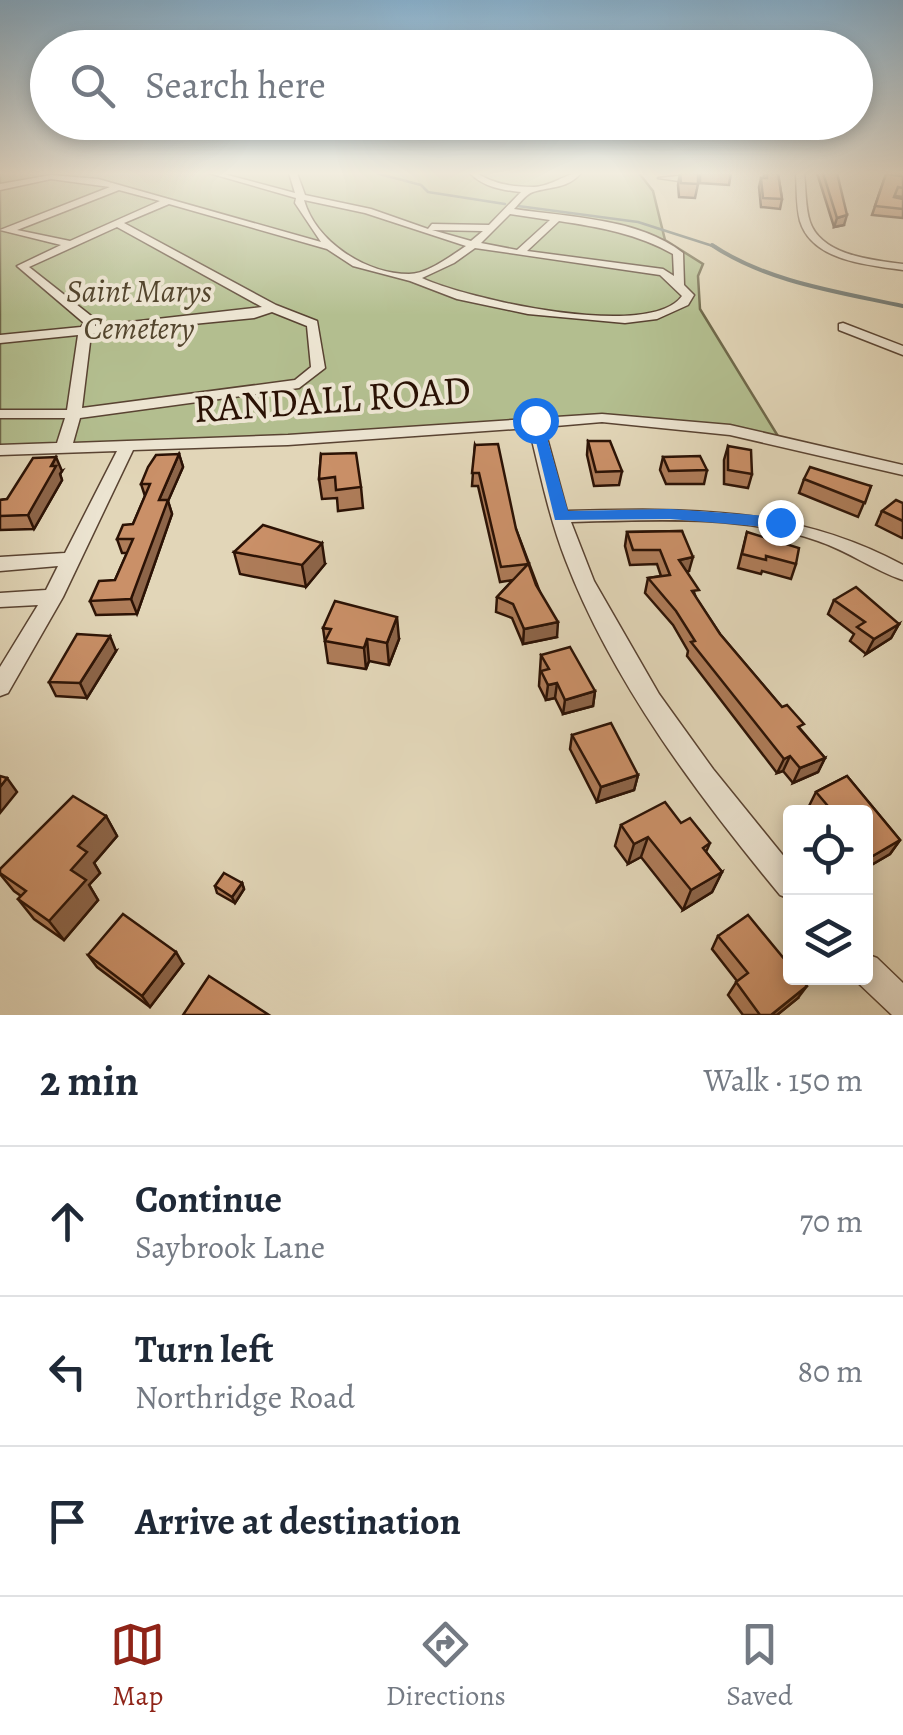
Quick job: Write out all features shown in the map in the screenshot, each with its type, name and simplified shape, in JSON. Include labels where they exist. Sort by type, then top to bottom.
[{"type":"street","points":[[3,230],[29,220]]},
{"type":"street","points":[[63,448],[74,414],[86,331],[91,322],[22,266],[124,220]]},
{"type":"street","points":[[236,220],[325,246],[378,272],[413,278],[460,299],[614,318],[648,317],[684,303],[688,295],[662,272],[478,246],[390,220]]},
{"type":"street","points":[[310,220],[325,246]]},
{"type":"street","points":[[413,278],[453,263],[478,246],[497,220]]},
{"type":"street","points":[[519,252],[555,220]]},
{"type":"street","points":[[557,220],[667,245],[678,253],[680,284]]},
{"type":"street","points":[[805,220],[814,238],[852,256],[903,267]]},
{"type":"street","points":[[0,414],[74,414],[299,384],[318,368],[313,324],[272,308],[116,224]]},
{"type":"street","points":[[406,227],[488,228]]},
{"type":"street","points":[[3,230],[72,244]]},
{"type":"street","points":[[0,340],[254,314],[272,308]]},
{"type":"street","points":[[843,327],[903,351]]},
{"type":"street","name":"RANDALL ROAD","points":[[0,450],[288,440],[602,418],[730,430],[903,470]]},
{"type":"street","points":[[535,420],[561,517],[583,578],[632,670],[667,723],[783,876]]},
{"type":"street","points":[[0,687],[53,597],[127,446]]},
{"type":"street","points":[[561,517],[670,514],[780,522],[833,538],[903,574]]},
{"type":"street","points":[[0,564],[73,559]]},
{"type":"street","points":[[0,600],[53,597]]},
{"type":"street","points":[[873,976],[903,1004]]},
{"type":"green space","name":"Saint Marys Cemetery","points":[[0,220],[660,220],[665,240],[703,264],[698,276],[700,309],[781,441],[602,418],[349,436],[0,450]]},
{"type":"building","points":[[588,441],[610,441],[622,471],[596,472]]},
{"type":"building","points":[[498,444],[516,529],[536,585],[558,622],[524,629],[513,604],[497,597],[528,564],[501,567],[479,473],[472,473],[475,445]]},
{"type":"building","points":[[728,446],[751,450],[752,474],[728,470]]},
{"type":"building","points":[[356,453],[361,487],[336,490],[335,477],[319,479],[321,454]]},
{"type":"building","points":[[179,454],[159,500],[168,500],[131,599],[90,601],[99,581],[115,580],[133,539],[117,539],[123,525],[133,524],[150,484],[141,484],[148,467],[156,455]]},
{"type":"building","points":[[700,456],[707,470],[669,471],[663,457]]},
{"type":"building","points":[[56,457],[51,466],[56,466],[28,515],[0,516],[0,500],[7,499],[33,458]]},
{"type":"building","points":[[810,467],[871,486],[865,503],[804,479]]},
{"type":"building","points":[[896,500],[903,503],[903,521],[882,511]]},
{"type":"building","points":[[263,525],[322,543],[302,565],[234,552]]},
{"type":"building","points":[[682,531],[693,557],[679,560],[699,590],[692,591],[720,634],[782,707],[787,705],[804,724],[798,727],[825,758],[800,768],[790,756],[784,759],[691,642],[695,641],[676,611],[648,578],[670,575],[660,550],[633,550],[627,532]]},
{"type":"building","points":[[747,532],[799,548],[796,564],[742,554]]},
{"type":"building","points":[[856,587],[899,624],[874,639],[857,627],[865,622],[834,600]]},
{"type":"building","points":[[335,601],[397,617],[387,643],[367,639],[364,648],[325,641],[331,629],[323,628]]},
{"type":"building","points":[[77,634],[110,636],[80,683],[49,682]]},
{"type":"building","points":[[570,647],[595,691],[565,700],[557,683],[548,685],[541,671],[549,669],[541,655]]},
{"type":"building","points":[[611,723],[638,775],[601,787],[572,735]]},
{"type":"building","points":[[847,776],[871,805],[827,805],[816,792]]},
{"type":"building","points":[[73,796],[106,816],[78,846],[87,852],[71,870],[86,880],[49,921],[18,899],[26,891],[0,873],[0,869]]},
{"type":"building","points":[[665,802],[681,823],[690,818],[710,843],[703,848],[722,872],[691,890],[648,837],[634,844],[621,825]]},
{"type":"building","points":[[873,807],[900,840],[873,856]]},
{"type":"building","points":[[224,873],[242,883],[232,897],[215,886]]},
{"type":"building","points":[[123,914],[176,952],[142,996],[88,955]]},
{"type":"building","points":[[748,915],[783,958],[783,985],[807,986],[771,1015],[760,1015],[736,982],[748,973],[718,936]]},
{"type":"building","points":[[209,976],[269,1015],[183,1015]]},
{"type":"waterway","points":[[626,220],[714,246]]},
{"type":"waterway","points":[[714,246],[780,277],[903,306]]},
{"type":"route","points":[[535,420],[561,517],[670,514],[780,522]]}]
